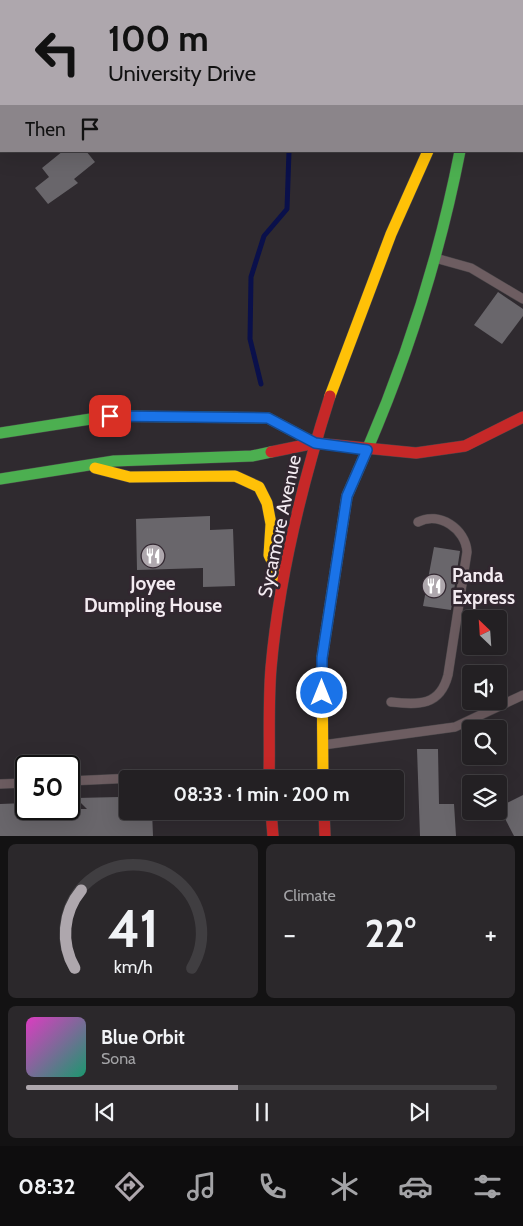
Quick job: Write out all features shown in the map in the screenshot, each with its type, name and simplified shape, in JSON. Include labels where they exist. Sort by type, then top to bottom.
[{"type":"main road","name":"Sycamore Avenue","points":[[269,770],[271,669],[282,582],[315,443],[333,385],[391,234],[428,152]]},
{"type":"main road","points":[[323,770],[322,658],[347,496],[387,403],[436,258],[450,203],[460,152]]},
{"type":"main road","points":[[0,433],[110,416],[268,418],[315,443]]},
{"type":"main road","points":[[0,479],[114,461],[252,456],[315,443],[367,450],[416,453],[465,446],[523,417]]},
{"type":"main road","points":[[84,465],[130,477],[235,476],[259,487],[267,503],[271,524],[270,555],[282,582]]},
{"type":"main road","points":[[271,820],[272,836]]},
{"type":"main road","points":[[324,820],[325,836]]},
{"type":"lane","points":[[436,258],[471,268],[523,299]]},
{"type":"lane","points":[[391,702],[408,704],[437,698],[442,692],[448,675],[465,561],[465,540],[452,525],[429,518],[418,522]]},
{"type":"lane","points":[[322,745],[455,727],[523,695]]},
{"type":"lane","points":[[80,780],[119,779]]},
{"type":"lane","points":[[0,784],[15,783]]},
{"type":"building","points":[[62,152],[87,152],[95,162],[74,179],[78,183],[48,204],[35,188],[49,177],[42,168]]},
{"type":"building","points":[[498,292],[523,309],[523,316],[502,344],[474,325]]},
{"type":"building","points":[[210,516],[210,530],[233,529],[235,586],[203,587],[203,568],[137,570],[136,519]]},
{"type":"building","points":[[434,547],[460,551],[451,610],[423,606]]},
{"type":"building","points":[[417,749],[438,749],[439,804],[454,804],[456,836],[420,836]]},
{"type":"building","points":[[523,795],[523,836],[514,836],[506,820],[507,803]]},
{"type":"building","points":[[119,797],[119,820],[152,820],[153,836],[0,836],[0,804],[15,803],[15,820],[80,820],[80,809],[87,809],[80,802],[80,798]]},
{"type":"waterway","points":[[261,384],[250,339],[251,277],[264,236],[287,209],[289,152]]},
{"type":"traffic: fast","points":[[367,450],[396,378],[433,265],[460,152]]},
{"type":"traffic: fast","points":[[0,433],[110,416],[268,418],[315,443]]},
{"type":"traffic: fast","points":[[0,479],[114,461],[252,456],[271,452]]},
{"type":"traffic: slow","points":[[330,396],[391,234],[428,152]]},
{"type":"traffic: slow","points":[[323,770],[322,658],[347,496],[367,450]]},
{"type":"traffic: slow","points":[[95,468],[130,477],[235,476],[259,487],[267,503],[271,524],[269,555],[282,582]]},
{"type":"traffic: jam","points":[[269,770],[270,682],[280,599],[301,496],[330,396]]},
{"type":"traffic: jam","points":[[271,452],[315,443],[416,453],[465,446],[523,417]]},
{"type":"traffic: jam","points":[[272,820],[273,836]]},
{"type":"traffic: jam","points":[[324,820],[325,836]]},
{"type":"place","name":"Joyee Dumpling House","points":[[153,556]]},
{"type":"place","name":"Panda Express","points":[[434,586]]},
{"type":"route","points":[[110,416],[268,418],[315,443],[367,450],[347,496],[322,658],[322,693]]}]
